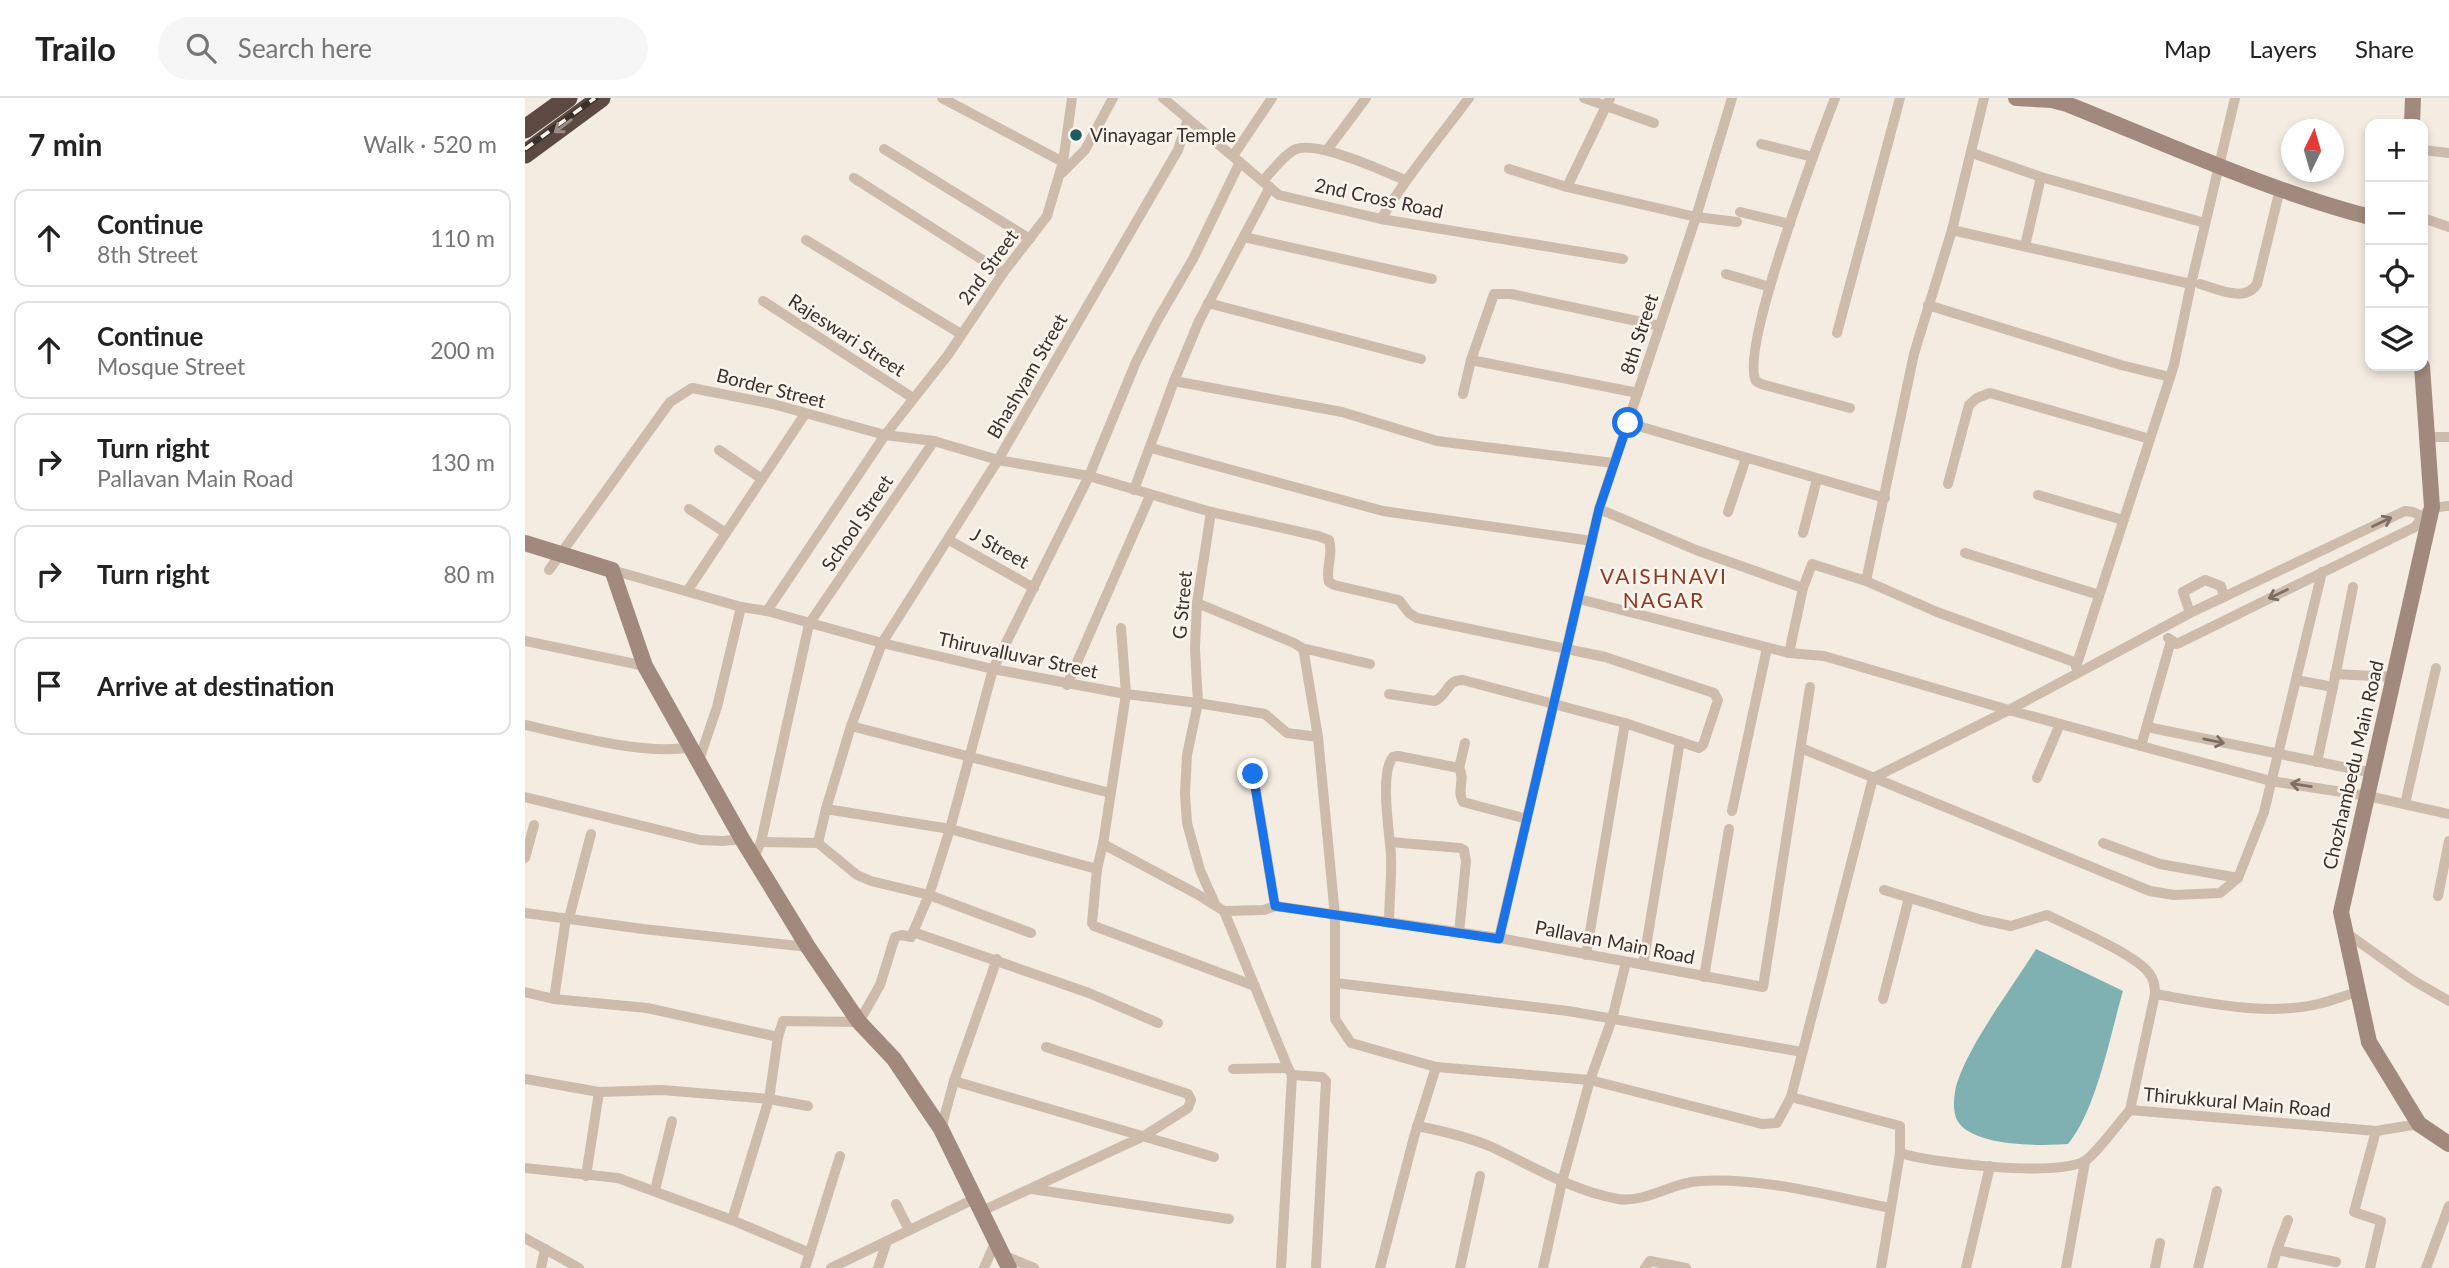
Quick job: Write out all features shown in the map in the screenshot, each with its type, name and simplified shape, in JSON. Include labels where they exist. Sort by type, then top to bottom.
[{"type":"highway","points":[[525,129],[568,98]]},
{"type":"highway","points":[[525,154],[601,98]]},
{"type":"street","points":[[942,98],[1063,162]]},
{"type":"street","name":"2nd Street","points":[[767,611],[885,435],[949,355],[1003,273],[1047,216],[1063,162],[1071,98]]},
{"type":"street","points":[[1059,175],[1085,150],[1113,98]]},
{"type":"street","points":[[859,1022],[880,985],[895,937],[902,934],[911,937],[929,895],[971,757],[993,669],[1089,476],[1136,362],[1193,259],[1236,159],[1272,98]]},
{"type":"street","points":[[1327,150],[1366,98]]},
{"type":"street","points":[[1381,219],[1405,180],[1436,144],[1469,98]]},
{"type":"street","points":[[1584,98],[1608,103],[1654,124]]},
{"type":"street","name":"8th Street","points":[[1499,939],[1599,509],[1675,282],[1732,98]]},
{"type":"street","points":[[1835,98],[1770,287],[1759,329],[1753,370],[1756,381],[1761,384],[1850,408]]},
{"type":"street","points":[[1837,333],[1900,98]]},
{"type":"street","points":[[1866,581],[1914,354],[1952,230],[1984,98]]},
{"type":"street","points":[[2016,98],[2052,100],[2067,104],[2280,188],[2365,216]]},
{"type":"street","points":[[2073,676],[2170,377],[2195,284],[2205,223],[2235,98]]},
{"type":"street","points":[[2412,119],[2413,98]]},
{"type":"street","name":"2nd Cross Road","points":[[1170,101],[1279,195],[1381,219],[1623,259]]},
{"type":"street","points":[[1567,187],[1608,103]]},
{"type":"street","name":"Bhashyam Street","points":[[818,843],[851,726],[882,643],[998,460],[1178,150],[1188,118]]},
{"type":"street","points":[[1761,144],[1813,157]]},
{"type":"street","points":[[1134,491],[1174,382],[1208,303],[1244,237],[1266,184],[1297,148],[1327,150],[1405,180]]},
{"type":"street","points":[[884,149],[1030,239]]},
{"type":"street","points":[[2428,151],[2449,153]]},
{"type":"street","points":[[1972,153],[2041,177],[2205,223]]},
{"type":"street","points":[[1510,169],[1567,187],[1696,217],[1739,217],[1790,224]]},
{"type":"street","points":[[2025,247],[2041,177]]},
{"type":"street","points":[[854,178],[1003,273]]},
{"type":"street","points":[[1952,230],[2242,295],[2253,290],[2257,284],[2280,188]]},
{"type":"street","points":[[2428,220],[2449,227]]},
{"type":"street","points":[[1244,237],[1432,279]]},
{"type":"street","points":[[806,240],[961,334]]},
{"type":"street","points":[[1726,274],[1770,287]]},
{"type":"street","points":[[1463,394],[1491,298],[1499,292],[1660,326]]},
{"type":"street","name":"Rajeswari Street","points":[[763,301],[913,398]]},
{"type":"street","points":[[1208,303],[1421,359]]},
{"type":"street","points":[[1928,305],[2121,365],[2170,377]]},
{"type":"street","points":[[1471,360],[1639,393]]},
{"type":"street","name":"Chozhambedu Main Road","points":[[2422,371],[2427,437],[2426,512],[2394,677],[2341,912],[2369,1042],[2419,1124],[2449,1144]]},
{"type":"street","points":[[1174,382],[1342,412],[1437,441],[1613,463]]},
{"type":"street","name":"Border Street","points":[[549,570],[670,402],[692,388],[707,389],[885,435],[934,441],[998,460],[1089,476],[1211,512],[1286,527],[1329,540],[1332,549],[1327,573],[1329,582],[1334,585],[1399,600],[1409,614],[1417,618],[1568,649]]},
{"type":"street","points":[[1948,484],[1969,405],[1977,398],[1990,393],[2150,439]]},
{"type":"street","points":[[688,590],[805,414]]},
{"type":"street","points":[[1628,423],[1885,499]]},
{"type":"street","points":[[2427,437],[2449,437]]},
{"type":"street","name":"School Street","points":[[809,624],[934,441]]},
{"type":"street","points":[[1151,448],[1384,511],[1592,541]]},
{"type":"street","points":[[719,450],[762,479]]},
{"type":"street","points":[[1728,512],[1746,458]]},
{"type":"street","points":[[1803,533],[1817,479]]},
{"type":"street","points":[[2038,495],[2123,520]]},
{"type":"street","points":[[1067,685],[1150,496]]},
{"type":"street","points":[[1302,648],[1318,737],[1335,916],[1335,1019],[1352,1044],[1436,1067],[1590,1080],[1762,1124],[1777,1123],[1791,1097],[1873,778],[2009,710],[2190,613],[2343,540],[2405,511],[2426,512],[2449,506]]},
{"type":"street","points":[[689,509],[726,533]]},
{"type":"street","points":[[1599,509],[1696,550],[1803,588]]},
{"type":"street","name":"G Street","points":[[1211,512],[1197,603],[1195,649],[1198,703],[1187,755],[1187,823],[1200,870],[1255,986],[1290,1071]]},
{"type":"street","points":[[2166,626],[2165,631],[2171,641],[2177,644],[2415,527],[2426,512]]},
{"type":"street","name":"J Street","points":[[949,540],[1034,588]]},
{"type":"street","points":[[2343,540],[2355,558]]},
{"type":"street","points":[[525,543],[612,570],[645,666],[753,859],[859,1022],[894,1059],[941,1129],[1002,1255],[1034,1268]]},
{"type":"street","points":[[1965,553],[2099,595]]},
{"type":"street","points":[[1789,653],[1803,588],[1810,567],[1815,563],[1866,581],[1937,612],[2077,663]]},
{"type":"street","name":"Thiruvalluvar Street","points":[[612,570],[741,607],[767,611],[882,643],[993,669],[1067,685],[1265,714],[1287,733],[1318,737]]},
{"type":"street","points":[[1810,687],[1801,748],[2150,891],[2174,895],[2220,893],[2238,878],[2264,812],[2322,572]]},
{"type":"street","points":[[2190,613],[2182,592],[2205,580],[2221,586],[2224,597]]},
{"type":"street","points":[[2317,762],[2353,587]]},
{"type":"street","points":[[1579,599],[1767,648],[1824,656],[2009,710],[2271,780],[2368,796],[2449,814]]},
{"type":"street","points":[[1197,603],[1302,648],[1370,664]]},
{"type":"street","points":[[695,754],[725,677],[741,607]]},
{"type":"street","points":[[753,859],[761,842],[809,624]]},
{"type":"street","points":[[1121,628],[1126,694],[1097,869],[1092,923],[1255,986]]},
{"type":"street","points":[[525,640],[645,666]]},
{"type":"street","points":[[2141,746],[2171,641]]},
{"type":"street","points":[[1732,811],[1767,648]]},
{"type":"street","points":[[1389,694],[1435,701],[1443,696],[1450,683],[1463,680],[1625,723],[1695,748],[1703,745],[1717,700],[1714,693],[1605,657],[1568,649]]},
{"type":"street","points":[[2405,804],[2436,668]]},
{"type":"street","points":[[2336,674],[2394,677]]},
{"type":"street","points":[[2296,680],[2333,687]]},
{"type":"street","points":[[1586,955],[1625,723]]},
{"type":"street","points":[[2037,778],[2060,724]]},
{"type":"street","points":[[525,725],[603,741],[695,754]]},
{"type":"street","points":[[851,726],[1110,793]]},
{"type":"street","points":[[2147,727],[2373,774]]},
{"type":"street","points":[[1643,965],[1680,741]]},
{"type":"street","points":[[1465,743],[1459,768],[1462,776],[1460,797],[1463,802],[1527,819]]},
{"type":"street","name":"Pallavan Main Road","points":[[1219,908],[1264,910],[1275,906],[1499,939],[1763,987],[1801,748]]},
{"type":"street","points":[[1389,923],[1390,842],[1386,799],[1390,760],[1398,756],[1459,768]]},
{"type":"street","points":[[1253,774],[1275,906]]},
{"type":"street","points":[[525,797],[700,840],[742,839]]},
{"type":"street","points":[[827,809],[950,829],[1097,869]]},
{"type":"street","points":[[525,858],[534,825]]},
{"type":"street","points":[[1704,976],[1729,830]]},
{"type":"street","points":[[554,999],[568,918],[591,834]]},
{"type":"street","points":[[2438,896],[2449,841]]},
{"type":"street","points":[[761,842],[818,843],[857,875],[871,881],[929,895],[1031,933]]},
{"type":"street","points":[[1390,842],[1464,850],[1466,862],[1459,933]]},
{"type":"street","points":[[2103,843],[2160,864],[2238,878]]},
{"type":"street","points":[[1103,845],[1219,908]]},
{"type":"street","points":[[1884,890],[1982,920],[2011,926],[2047,915],[2110,946],[2147,970],[2154,980],[2155,994],[2130,1110]]},
{"type":"street","points":[[1883,999],[1909,898]]},
{"type":"street","points":[[525,913],[808,947]]},
{"type":"street","points":[[913,932],[1089,993],[1158,1023]]},
{"type":"street","points":[[2346,932],[2414,981],[2449,1001]]},
{"type":"street","points":[[941,1129],[954,1082],[997,959]]},
{"type":"street","points":[[1543,1268],[1562,1182],[1590,1080],[1612,1019],[1626,962]]},
{"type":"street","points":[[1336,983],[1567,1011],[1802,1052]]},
{"type":"street","points":[[525,992],[554,999],[647,1008],[778,1037]]},
{"type":"street","points":[[2155,994],[2228,1006],[2268,1008],[2320,1004],[2358,992]]},
{"type":"street","points":[[731,1220],[769,1099],[783,1021],[859,1022]]},
{"type":"street","points":[[831,1268],[909,1230],[1032,1189],[1145,1136],[1188,1108],[1191,1100],[1188,1094],[1046,1047]]},
{"type":"street","points":[[1380,1268],[1417,1126],[1436,1067]]},
{"type":"street","points":[[1233,1069],[1290,1071],[1322,1077],[1326,1081],[1316,1268]]},
{"type":"street","points":[[1281,1268],[1290,1071]]},
{"type":"street","points":[[525,1079],[599,1092],[662,1090],[769,1099],[808,1106]]},
{"type":"street","points":[[954,1082],[1214,1157]]},
{"type":"street","points":[[586,1175],[599,1092]]},
{"type":"street","points":[[1791,1097],[1900,1126],[1900,1153],[1881,1268]]},
{"type":"street","name":"Thirukkural Main Road","points":[[2085,1162],[2130,1110],[2376,1131],[2419,1124]]},
{"type":"street","points":[[655,1190],[672,1121]]},
{"type":"street","points":[[1417,1126],[1455,1134],[1485,1145],[1562,1182],[1605,1196],[1635,1200],[1696,1181],[1716,1180],[1765,1184],[1891,1208]]},
{"type":"street","points":[[2370,1268],[2381,1221],[2354,1212],[2376,1131]]},
{"type":"street","points":[[1900,1153],[1919,1158],[1990,1166],[2054,1167],[2085,1162],[2066,1268]]},
{"type":"street","points":[[805,1268],[841,1156]]},
{"type":"street","points":[[1966,1268],[1990,1166]]},
{"type":"street","points":[[525,1168],[618,1178],[731,1220],[810,1254]]},
{"type":"street","points":[[1459,1268],[1480,1176]]},
{"type":"street","points":[[1032,1189],[1229,1219]]},
{"type":"street","points":[[2197,1268],[2217,1191]]},
{"type":"street","points":[[896,1204],[909,1230]]},
{"type":"street","points":[[2426,1268],[2449,1206]]},
{"type":"street","points":[[2272,1268],[2288,1220]]},
{"type":"street","points":[[525,1238],[579,1268]]},
{"type":"street","points":[[878,1268],[887,1241]]},
{"type":"street","points":[[2155,1268],[2160,1243]]},
{"type":"street","points":[[541,1268],[545,1249]]},
{"type":"street","points":[[2277,1250],[2336,1262]]},
{"type":"street","points":[[983,1268],[1002,1255]]},
{"type":"street","points":[[1645,1268],[1650,1261],[1686,1268]]},
{"type":"water","points":[[2036,949],[2123,991],[2095,1092],[2087,1112],[2068,1144],[2042,1145],[1991,1140],[1965,1129],[1957,1120],[1954,1111],[1954,1096],[1963,1067]]},
{"type":"railway","points":[[525,149],[595,98]]},
{"type":"place","name":"Vinayagar Temple","points":[[1076,135]]},
{"type":"district","name":"VAISHNAVI NAGAR","points":[[1664,589]]},
{"type":"route","points":[[1253,774],[1275,906],[1499,939],[1599,509],[1628,423]]}]
